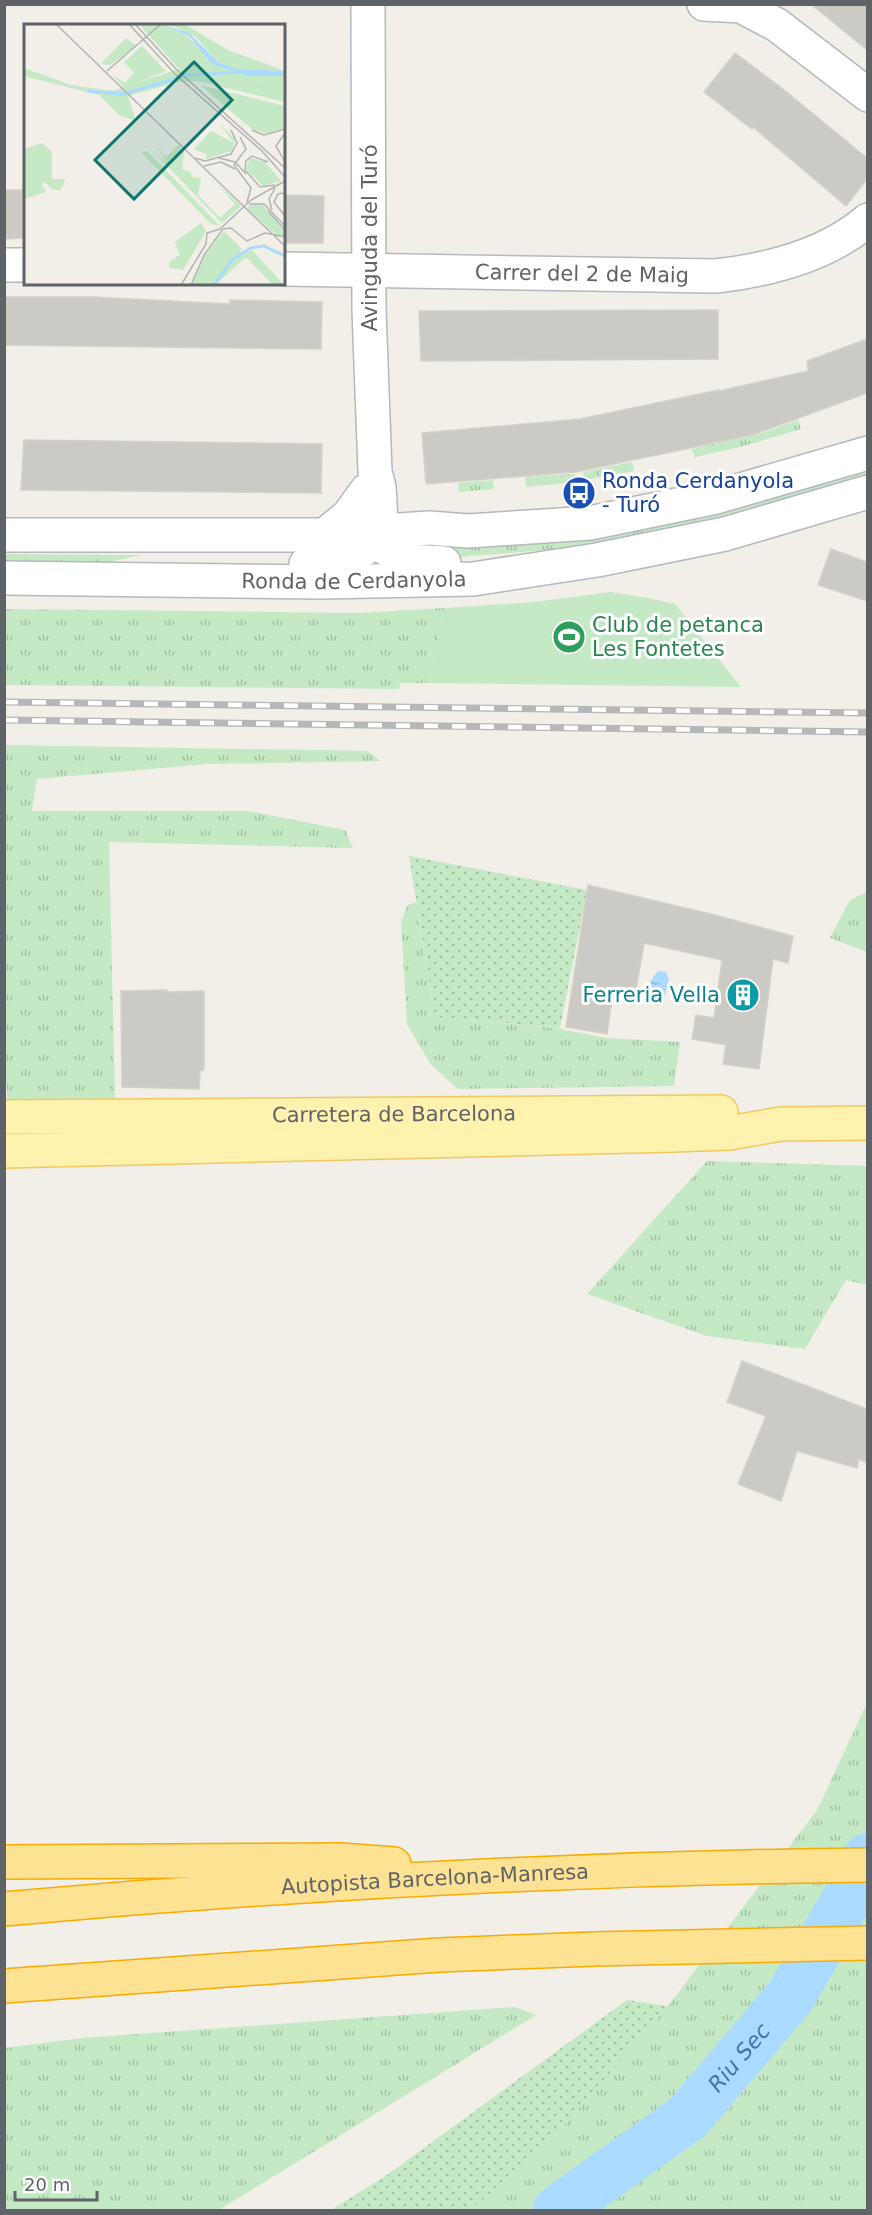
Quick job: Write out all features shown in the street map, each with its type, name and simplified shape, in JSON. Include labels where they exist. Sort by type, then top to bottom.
[{"type":"highway","points":[[4,1862],[340,1860],[524,1875]]},
{"type":"highway","name":"Autopista Barcelona-Manresa","points":[[4,1909],[218,1892],[524,1875],[867,1865]]},
{"type":"highway","points":[[6,1986],[439,1955],[867,1943]]},
{"type":"main road","name":"Carretera de Barcelona","points":[[4,1117],[729,1112],[781,1124]]},
{"type":"main road","points":[[289,1145],[326,1131],[367,1129],[393,1113],[409,1123],[427,1127],[502,1131],[527,1139]]},
{"type":"main road","name":"Carretera de Barcelona","points":[[4,1151],[729,1133],[781,1124],[867,1122]]},
{"type":"street","name":"Avinguda del Turó","points":[[368,4],[369,310],[375,530]]},
{"type":"street","points":[[704,4],[741,6],[777,25],[867,95]]},
{"type":"street","name":"Carrer del 2 de Maig","points":[[285,270],[716,276],[751,272],[791,262],[827,246],[860,227],[867,220]]},
{"type":"street","points":[[4,265],[24,265]]},
{"type":"street","points":[[4,535],[325,535],[375,530],[429,528],[468,531],[590,523],[716,497],[867,453]]},
{"type":"street","points":[[325,535],[348,516],[374,483],[399,507],[435,517],[560,504],[590,523]]},
{"type":"street","name":"Ronda de Cerdanyola","points":[[4,578],[321,582],[473,579],[613,557],[725,534],[867,492]]},
{"type":"street","name":"Ronda de Cerdanyola","points":[[375,530],[384,547],[405,561],[492,564],[613,557]]},
{"type":"street","name":"Ronda de Cerdanyola","points":[[92,579],[142,562],[344,563],[369,546],[375,530]]},
{"type":"green space","points":[[798,420],[801,429],[740,447],[695,457],[691,449],[759,434]]},
{"type":"green space","points":[[867,459],[867,474],[771,505],[673,530],[587,545],[487,555],[447,558],[442,548],[446,545]]},
{"type":"green space","points":[[632,462],[634,471],[585,480],[583,472]]},
{"type":"green space","points":[[575,474],[576,482],[526,487],[525,477]]},
{"type":"green space","points":[[493,480],[494,489],[459,492],[458,483]]},
{"type":"green space","points":[[4,554],[141,555],[86,567],[5,569]]},
{"type":"green space","name":"Club de petanca Les Fontetes","points":[[611,592],[675,604],[741,687],[429,683],[444,608],[535,602]]},
{"type":"green space","points":[[444,608],[429,683],[400,683],[399,689],[5,685],[5,609],[360,613]]},
{"type":"green space","points":[[5,745],[368,751],[380,761],[208,764],[37,779],[32,811],[249,811],[345,830],[353,848],[109,842],[115,1099],[7,1102],[7,1086],[5,1086]]},
{"type":"green space","points":[[409,856],[587,890],[560,1028],[435,1017]]},
{"type":"green space","points":[[867,892],[867,952],[830,938],[850,900]]},
{"type":"green space","points":[[416,902],[435,1017],[555,1028],[607,1038],[680,1042],[674,1086],[458,1089],[431,1065],[407,1024],[401,921],[408,905]]},
{"type":"green space","points":[[707,1161],[867,1166],[867,1285],[846,1280],[805,1349],[707,1336],[587,1294]]},
{"type":"green space","points":[[867,1703],[867,2210],[471,2210],[552,2139],[668,2006],[817,1810]]},
{"type":"green space","points":[[627,2000],[668,2006],[552,2139],[471,2210],[331,2210],[387,2175]]},
{"type":"green space","points":[[515,2007],[536,2015],[219,2210],[5,2210],[5,2048],[82,2038]]},
{"type":"water","points":[[659,971],[666,972],[669,979],[663,1002],[657,1006],[650,1002],[649,994],[651,981]]},
{"type":"building","points":[[811,4],[867,4],[867,50]]},
{"type":"building","points":[[735,53],[867,158],[867,179],[846,206],[753,127],[752,129],[704,92]]},
{"type":"building","points":[[4,190],[24,190],[24,238],[4,239]]},
{"type":"building","points":[[285,195],[324,196],[323,243],[285,243]]},
{"type":"building","points":[[4,297],[93,297],[230,304],[230,300],[322,302],[321,349],[4,345]]},
{"type":"building","points":[[718,310],[718,359],[421,361],[419,311]]},
{"type":"building","points":[[867,339],[867,393],[752,435],[576,472],[426,484],[422,433],[580,419],[719,391],[808,371],[807,361]]},
{"type":"building","points":[[24,440],[322,444],[321,493],[21,490]]},
{"type":"building","points":[[831,549],[867,562],[867,601],[818,585]]},
{"type":"building","points":[[588,885],[793,936],[788,963],[773,959],[759,1069],[723,1064],[726,1045],[692,1039],[696,1015],[714,1018],[722,960],[644,943],[636,990],[614,986],[607,1034],[566,1027]]},
{"type":"building","points":[[167,990],[167,992],[204,991],[204,1070],[200,1071],[199,1089],[122,1087],[121,991]]},
{"type":"building","points":[[742,1361],[867,1409],[867,1463],[859,1459],[857,1468],[797,1451],[781,1501],[738,1484],[766,1416],[727,1402]]},
{"type":"waterway","name":"Riu Sec","points":[[558,2210],[688,2117],[790,1997],[859,1878],[868,1858]]},
{"type":"railway","points":[[4,702],[868,713]]},
{"type":"railway","points":[[4,720],[868,732]]},
{"type":"place","name":"Ronda Cerdanyola - Turó","points":[[579,493]]},
{"type":"place","name":"Club de petanca Les Fontetes","points":[[569,637]]},
{"type":"place","name":"Ferreria Vella","points":[[743,995]]}]
